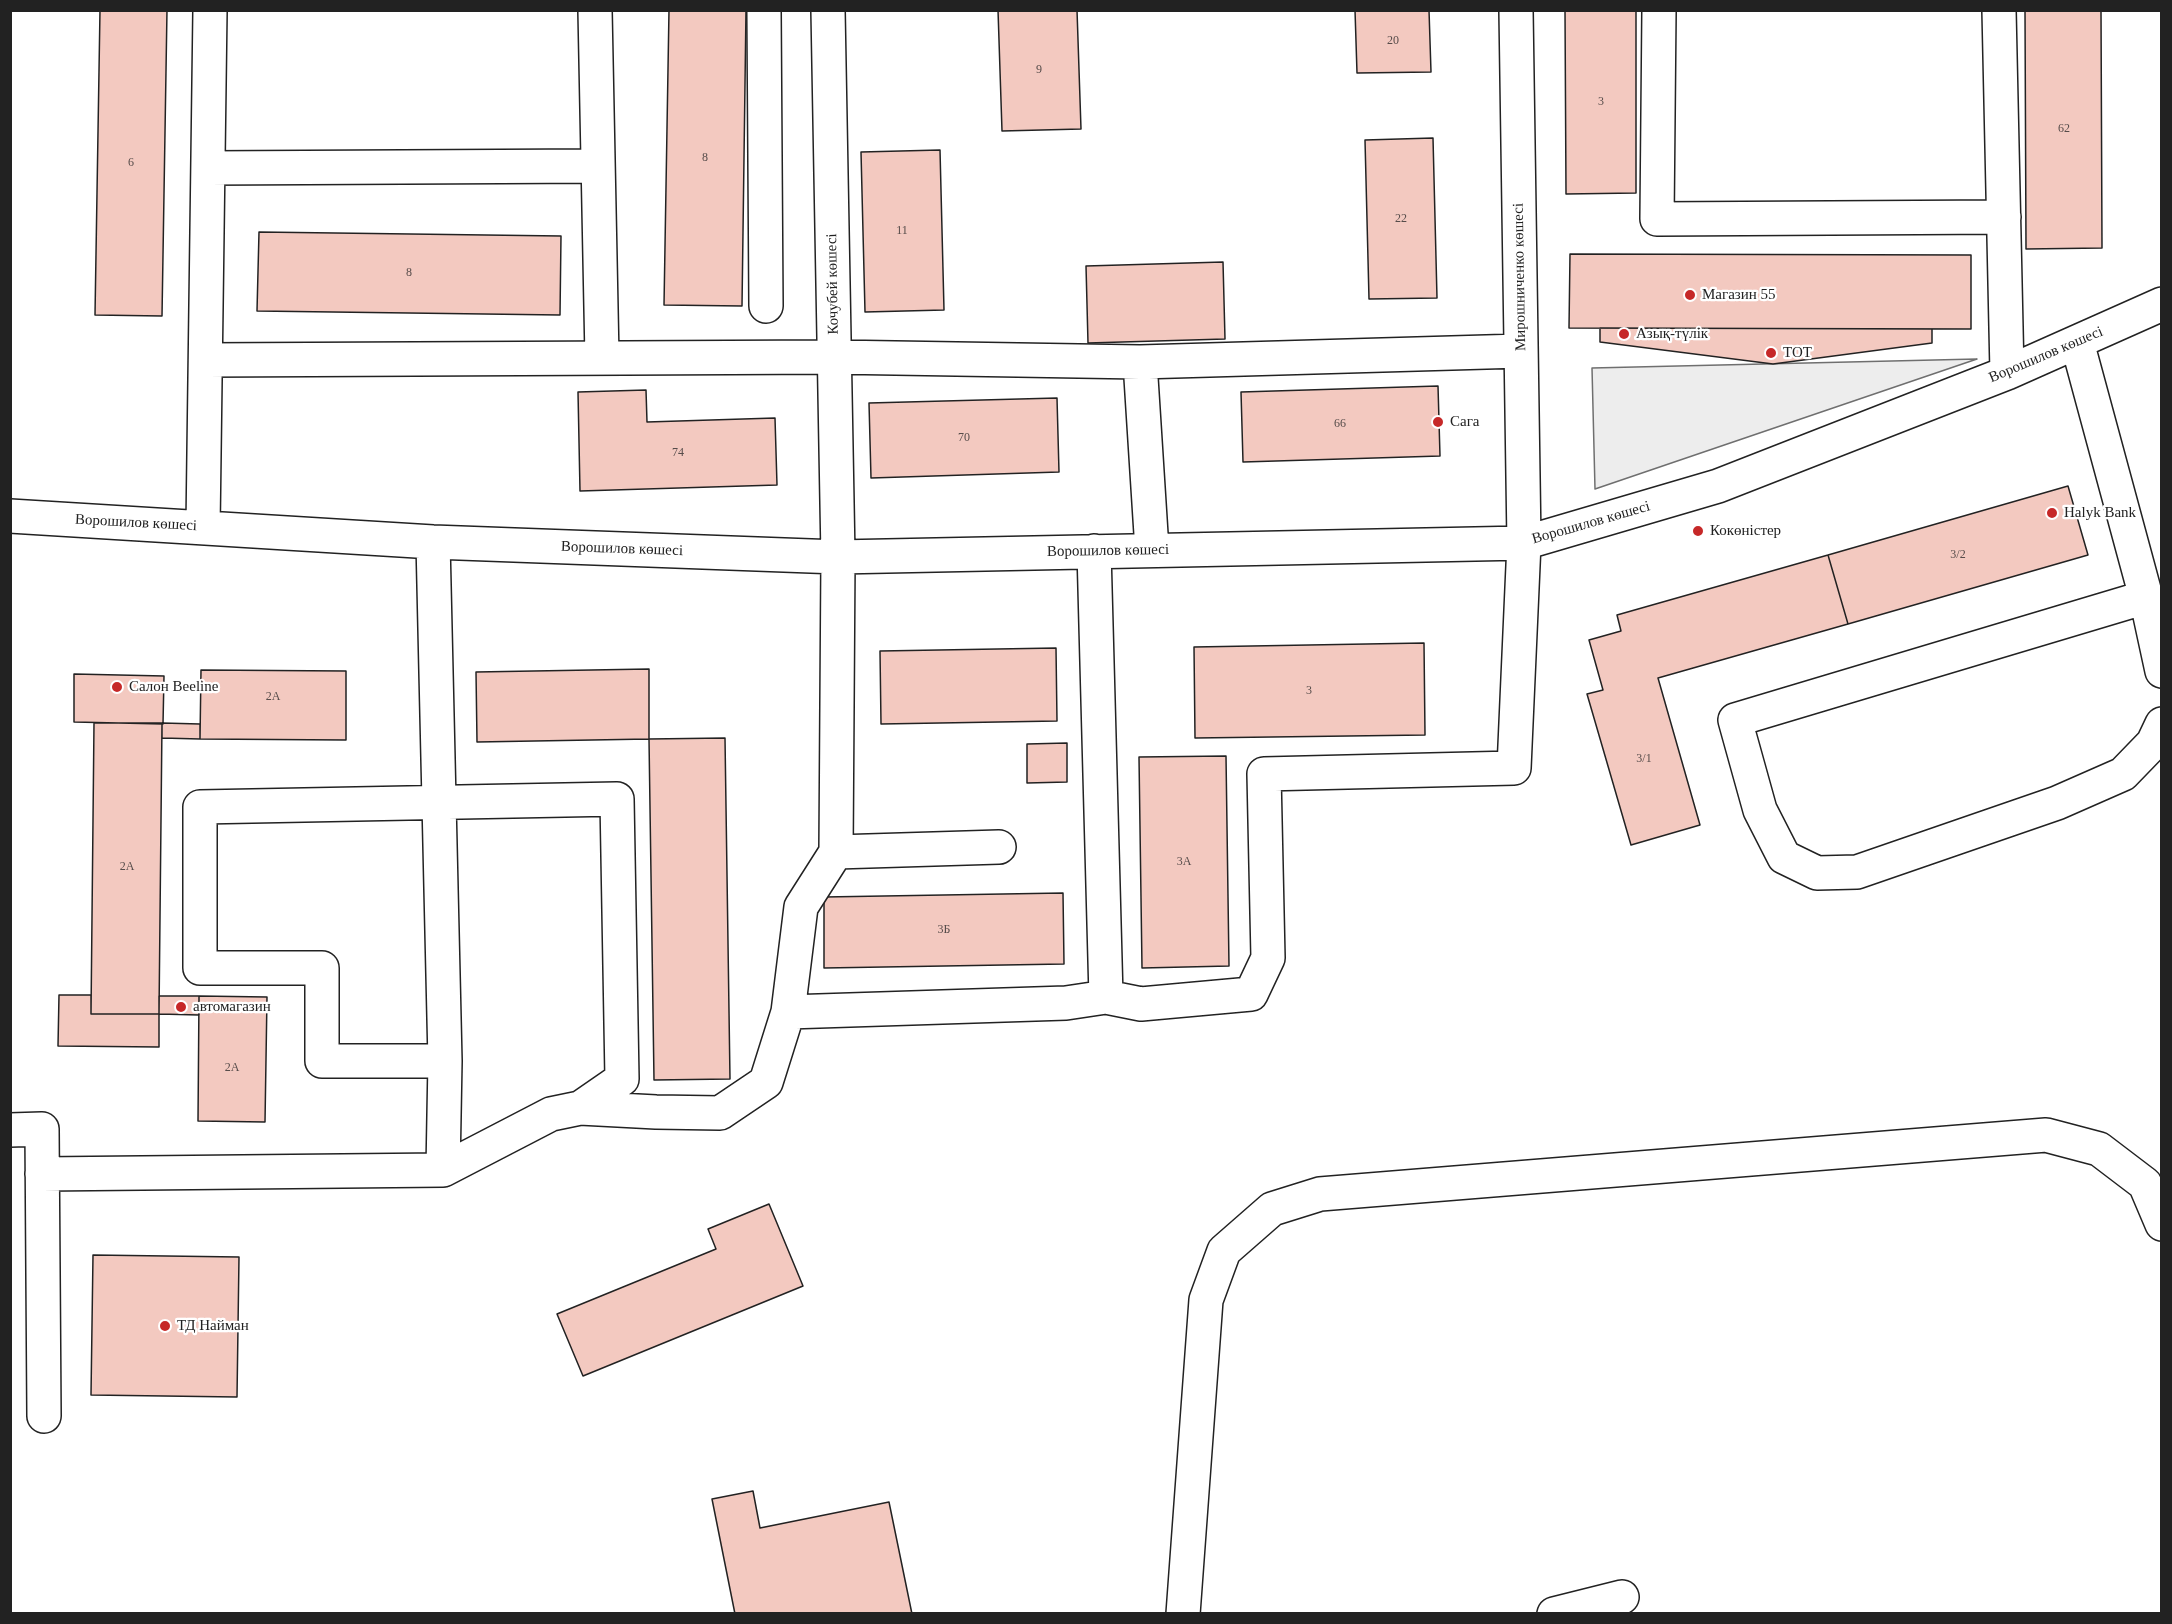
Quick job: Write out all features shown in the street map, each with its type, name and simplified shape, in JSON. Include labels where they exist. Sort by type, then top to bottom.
[{"type":"street","points":[[203,527],[210,10]]},
{"type":"street","points":[[596,10],[602,358]]},
{"type":"street","points":[[764,10],[766,306]]},
{"type":"street","name":"Кочубей көшесі","points":[[828,10],[838,557],[836,852]]},
{"type":"street","name":"Мирошниченко көшесі","points":[[1106,997],[1141,1004],[1251,994],[1268,958],[1264,774],[1514,768],[1524,543],[1515,10]]},
{"type":"street","points":[[1659,10],[1657,219],[2004,217]]},
{"type":"street","points":[[2000,10],[2007,373]]},
{"type":"street","points":[[208,168],[598,166]]},
{"type":"street","name":"Ворошилов көшесі","points":[[10,516],[433,542],[838,557],[1524,543],[1718,486],[2007,373],[2162,304]]},
{"type":"street","points":[[2077,342],[2146,597],[2162,670]]},
{"type":"street","points":[[206,360],[834,357],[1140,362],[1521,351]]},
{"type":"street","points":[[1140,362],[1152,550]]},
{"type":"street","points":[[433,542],[445,1061],[443,1170]]},
{"type":"street","points":[[788,1012],[1066,1003],[1106,997],[1094,551]]},
{"type":"street","points":[[2146,597],[1735,720],[1760,810],[1784,857],[1817,873],[1857,872],[2057,803],[2122,774],[2153,743],[2162,724]]},
{"type":"street","points":[[445,1061],[322,1061],[322,968],[200,968],[200,807],[617,799],[622,1079],[580,1108]]},
{"type":"street","points":[[42,1174],[443,1170],[551,1114],[580,1108],[720,1113],[766,1082],[788,1012],[801,907],[836,852],[999,847]]},
{"type":"street","points":[[10,1130],[42,1129],[44,1416]]},
{"type":"street","points":[[1184,1614],[1206,1300],[1224,1251],[1272,1209],[1320,1194],[2046,1135],[2098,1149],[2145,1184],[2162,1224]]},
{"type":"street","points":[[1554,1614],[1622,1596]]},
{"type":"shaded area","points":[[1977,359],[1595,489],[1592,368]]},
{"type":"building","points":[[100,10],[167,10],[162,316],[95,315]]},
{"type":"building","points":[[669,10],[746,10],[742,306],[664,305]]},
{"type":"building","points":[[998,10],[1077,10],[1081,129],[1002,131]]},
{"type":"building","points":[[1355,10],[1429,10],[1431,72],[1357,73]]},
{"type":"building","points":[[1565,10],[1636,10],[1636,193],[1566,194]]},
{"type":"building","points":[[2025,10],[2101,10],[2102,248],[2026,249]]},
{"type":"building","points":[[1433,138],[1437,298],[1369,299],[1365,140]]},
{"type":"building","points":[[940,150],[944,310],[865,312],[861,152]]},
{"type":"building","points":[[259,232],[561,236],[560,315],[257,311]]},
{"type":"building","points":[[1570,254],[1971,255],[1971,329],[1569,328]]},
{"type":"building","points":[[1223,262],[1225,339],[1088,343],[1086,266]]},
{"type":"building","name":"ТОТ","points":[[1600,328],[1932,329],[1932,343],[1773,364],[1600,342]]},
{"type":"building","points":[[1438,386],[1440,456],[1243,462],[1241,392]]},
{"type":"building","points":[[646,390],[647,422],[775,418],[777,485],[580,491],[578,392]]},
{"type":"building","points":[[1057,398],[1059,472],[871,478],[869,403]]},
{"type":"building","points":[[2068,486],[2088,555],[1848,624],[1828,555]]},
{"type":"building","points":[[1828,555],[1848,624],[1658,678],[1700,825],[1631,845],[1587,694],[1603,690],[1589,640],[1621,631],[1617,615]]},
{"type":"building","points":[[1424,643],[1425,735],[1195,738],[1194,647]]},
{"type":"building","points":[[1056,648],[1057,721],[881,724],[880,651]]},
{"type":"building","points":[[649,669],[649,739],[477,742],[476,672]]},
{"type":"building","points":[[201,670],[346,671],[346,740],[200,739]]},
{"type":"building","points":[[74,674],[164,676],[163,724],[74,722]]},
{"type":"building","points":[[94,723],[162,723],[159,1014],[91,1014]]},
{"type":"building","points":[[162,723],[200,724],[200,739],[162,738]]},
{"type":"building","points":[[725,738],[730,1079],[654,1080],[649,739]]},
{"type":"building","points":[[1067,743],[1067,782],[1027,783],[1027,744]]},
{"type":"building","points":[[1226,756],[1229,966],[1142,968],[1139,757]]},
{"type":"building","points":[[1063,893],[1064,964],[824,968],[824,897]]},
{"type":"building","points":[[59,995],[91,995],[91,1014],[159,1014],[159,1047],[58,1046]]},
{"type":"building","points":[[159,996],[199,996],[199,1015],[159,1014]]},
{"type":"building","points":[[199,996],[267,997],[265,1122],[198,1121]]},
{"type":"building","points":[[769,1204],[803,1286],[583,1376],[557,1314],[716,1249],[708,1229]]},
{"type":"building","name":"ТД Найман","points":[[93,1255],[239,1257],[237,1397],[91,1395]]},
{"type":"building","points":[[753,1491],[760,1528],[889,1502],[912,1614],[735,1614],[712,1499]]},
{"type":"place","name":"Магазин 55","points":[[1690,295]]},
{"type":"place","name":"Азық-түлік","points":[[1624,334]]},
{"type":"place","name":"ТОТ","points":[[1771,353]]},
{"type":"place","name":"Сага","points":[[1438,422]]},
{"type":"place","name":"Halyk Bank","points":[[2052,513]]},
{"type":"place","name":"Кокөністер","points":[[1698,531]]},
{"type":"place","name":"Cалон Beeline","points":[[117,687]]},
{"type":"place","name":"автомагазин","points":[[181,1007]]},
{"type":"place","name":"ТД Найман","points":[[165,1326]]}]
